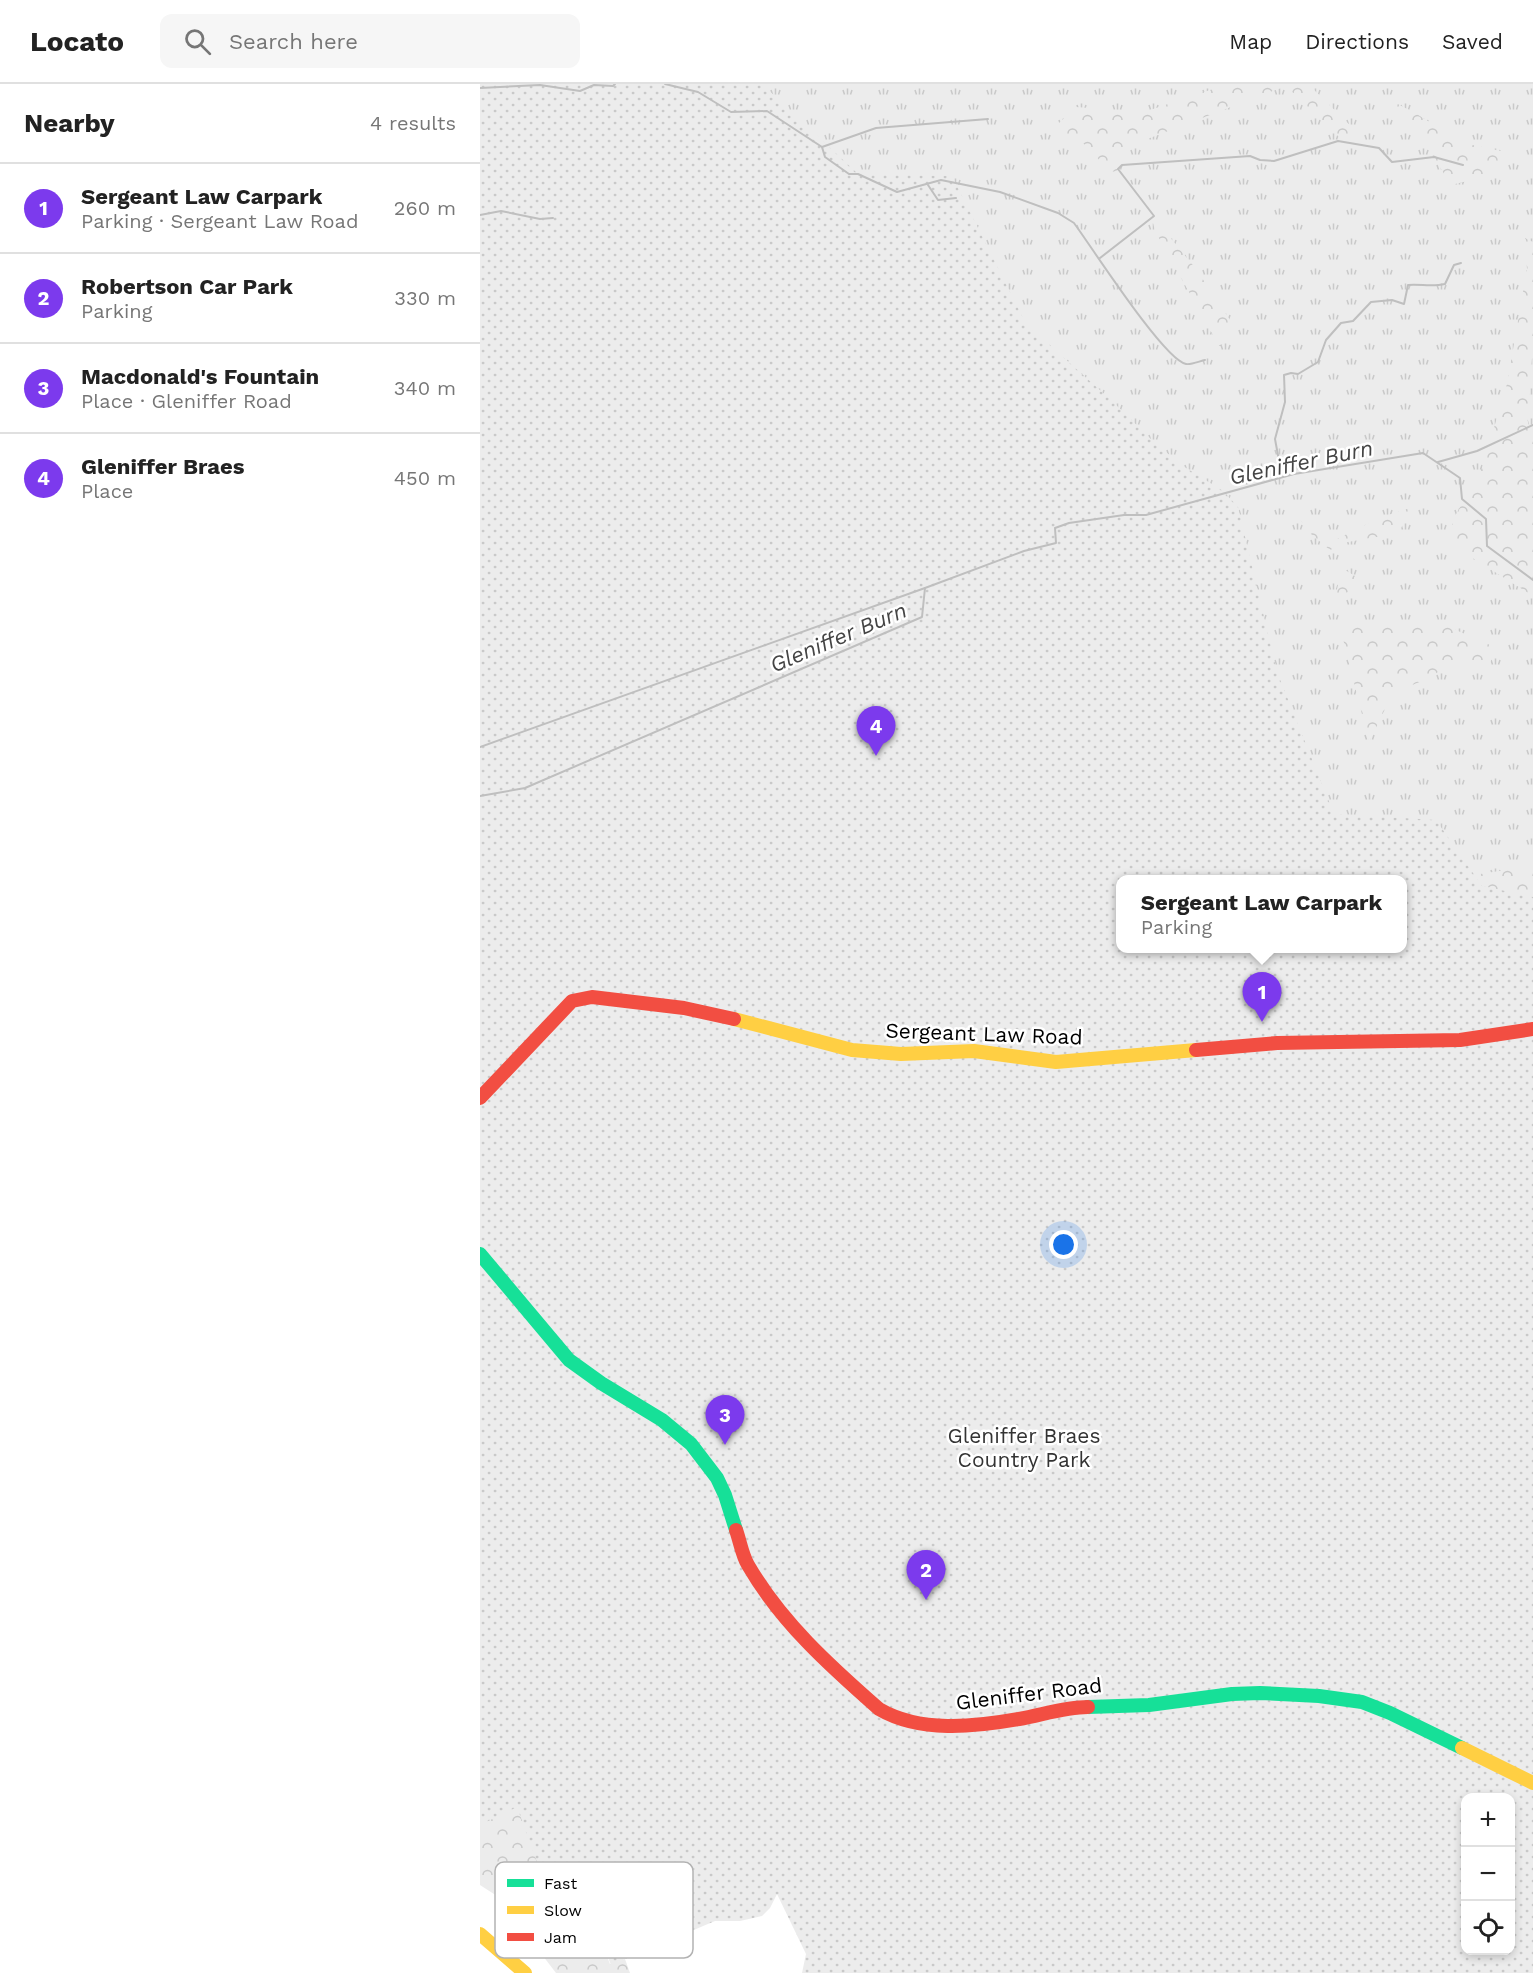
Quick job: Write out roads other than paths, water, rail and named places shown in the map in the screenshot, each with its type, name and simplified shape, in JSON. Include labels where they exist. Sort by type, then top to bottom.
[{"type":"main road","name":"Sergeant Law Road","points":[[480,1098],[572,1001],[592,997],[684,1008],[777,1029],[852,1050],[901,1054],[974,1051],[1056,1062],[1277,1043],[1460,1040],[1533,1029]]},
{"type":"main road","name":"Gleniffer Road","points":[[480,1254],[569,1360],[601,1383],[662,1420],[690,1444],[717,1478],[725,1495],[747,1563],[776,1607],[796,1631],[829,1663],[879,1709],[893,1717],[926,1724],[974,1725],[1019,1719],[1077,1707],[1149,1705],[1242,1694],[1319,1696],[1362,1702],[1390,1713],[1533,1783]]},
{"type":"main road","points":[[480,1934],[495,1947]]},
{"type":"main road","points":[[508,1958],[525,1973]]},
{"type":"waterway","points":[[480,88],[540,85],[580,91],[594,85],[613,86],[615,84]]},
{"type":"waterway","points":[[665,84],[698,92],[731,112],[767,111],[822,147],[825,157],[849,174],[858,174],[897,192],[941,180],[1000,192],[1058,213],[1074,223],[1145,324],[1162,344],[1186,364],[1205,360]]},
{"type":"waterway","points":[[822,147],[876,128],[988,119]]},
{"type":"waterway","points":[[1100,258],[1154,216],[1118,169],[1122,165],[1250,156],[1260,160],[1274,161],[1338,141],[1379,148],[1392,162],[1434,157],[1463,165]]},
{"type":"waterway","points":[[928,185],[938,200],[956,198]]},
{"type":"waterway","points":[[480,215],[501,211],[540,219],[553,218]]},
{"type":"waterway","points":[[1282,477],[1275,439],[1285,402],[1284,375],[1298,374],[1318,362],[1326,340],[1341,323],[1353,321],[1371,302],[1392,300],[1404,304],[1408,285],[1445,284],[1454,265],[1461,263]]},
{"type":"waterway","points":[[1438,462],[1477,451],[1533,425]]},
{"type":"waterway","name":"Gleniffer Burn","points":[[480,796],[525,788],[922,617],[925,588],[1024,551],[1056,543],[1055,528],[1069,523],[1124,515],[1146,515],[1294,474],[1423,453],[1460,478],[1462,499],[1486,519],[1487,546],[1533,580]]},
{"type":"waterway","points":[[480,747],[925,588]]},
{"type":"place","name":"Gleniffer Braes","points":[[876,756]]},
{"type":"place","name":"Sergeant Law Carpark","points":[[1262,1022]]},
{"type":"place","name":"Macdonald's Fountain","points":[[725,1445]]},
{"type":"place","name":"Robertson Car Park","points":[[926,1600]]},
{"type":"park label","name":"Gleniffer Braes Country Park","points":[[1024,1448]]}]
